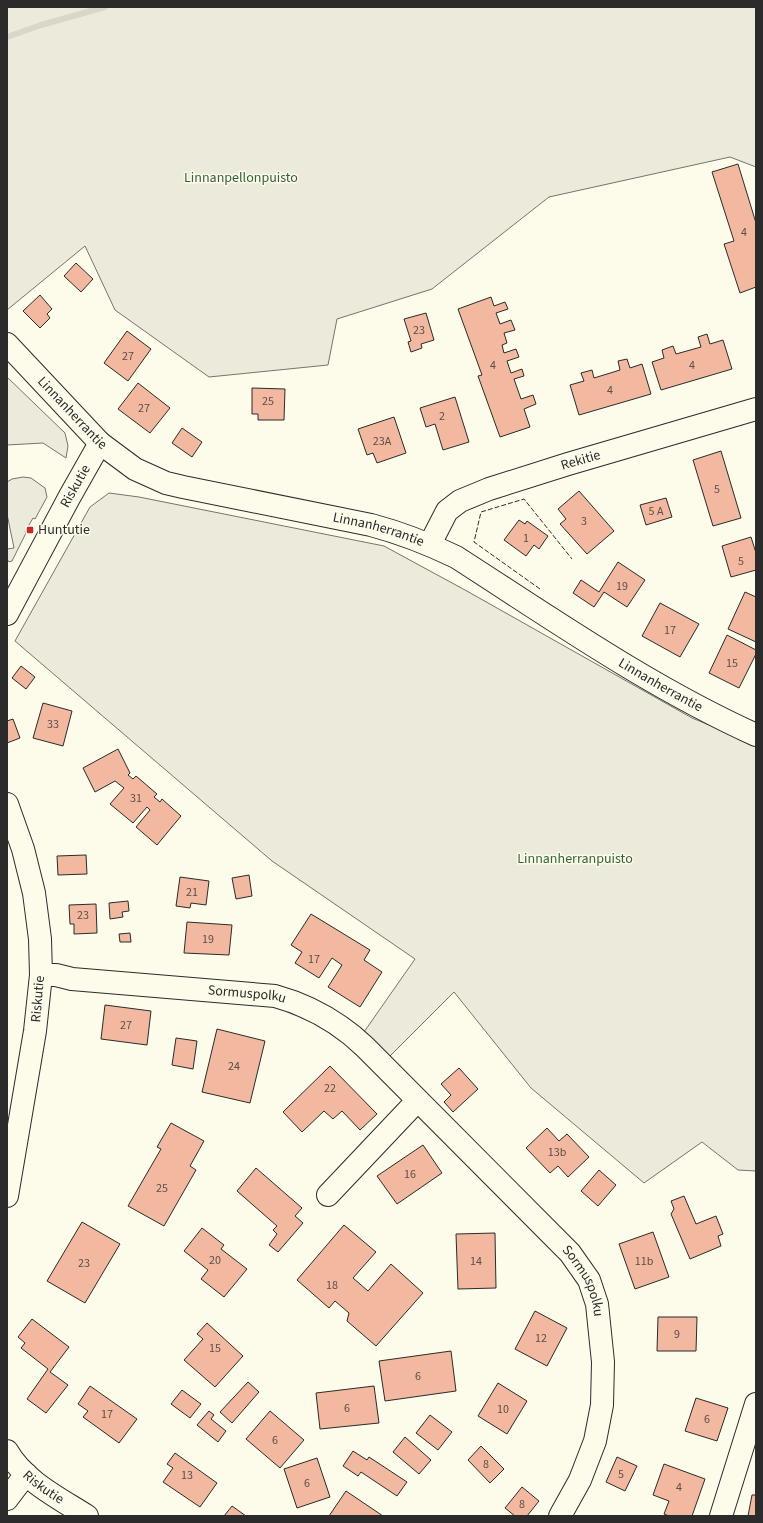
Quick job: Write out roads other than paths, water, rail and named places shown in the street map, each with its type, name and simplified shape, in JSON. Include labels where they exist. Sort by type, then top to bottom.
[{"type":"street","name":"Linnanherrantie","points":[[7,344],[100,444],[135,469],[166,483],[371,525],[401,533],[430,544],[456,557],[614,659],[674,695],[756,735]]},
{"type":"street","name":"Rekitie","points":[[430,544],[447,511],[460,501],[488,489],[756,409]]},
{"type":"street","name":"Riskutie","points":[[7,614],[70,496],[100,444]]},
{"type":"street","name":"Riskutie","points":[[7,804],[23,849],[34,893],[40,939],[40,975],[35,1031],[7,1196]]},
{"type":"street","name":"Sormuspolku","points":[[40,975],[56,975],[72,979],[264,995],[289,1000],[336,1022],[350,1033],[570,1253],[589,1280],[597,1304],[603,1362],[602,1404],[595,1441],[580,1480],[560,1516]]},
{"type":"street","points":[[328,1195],[417,1100]]},
{"type":"street","points":[[721,1516],[756,1404]]},
{"type":"street","name":"Riskutie","points":[[7,1451],[13,1461],[26,1474],[87,1516]]},
{"type":"street","points":[[7,1499],[26,1474]]},
{"type":"waterway","points":[[7,37],[41,25],[105,7]]},
{"type":"place","name":"Huntutie","points":[[30,530]]},
{"type":"park label","name":"Linnanpellonpuisto","points":[[241,178]]},
{"type":"park label","name":"Linnanherranpuisto","points":[[575,859]]}]
